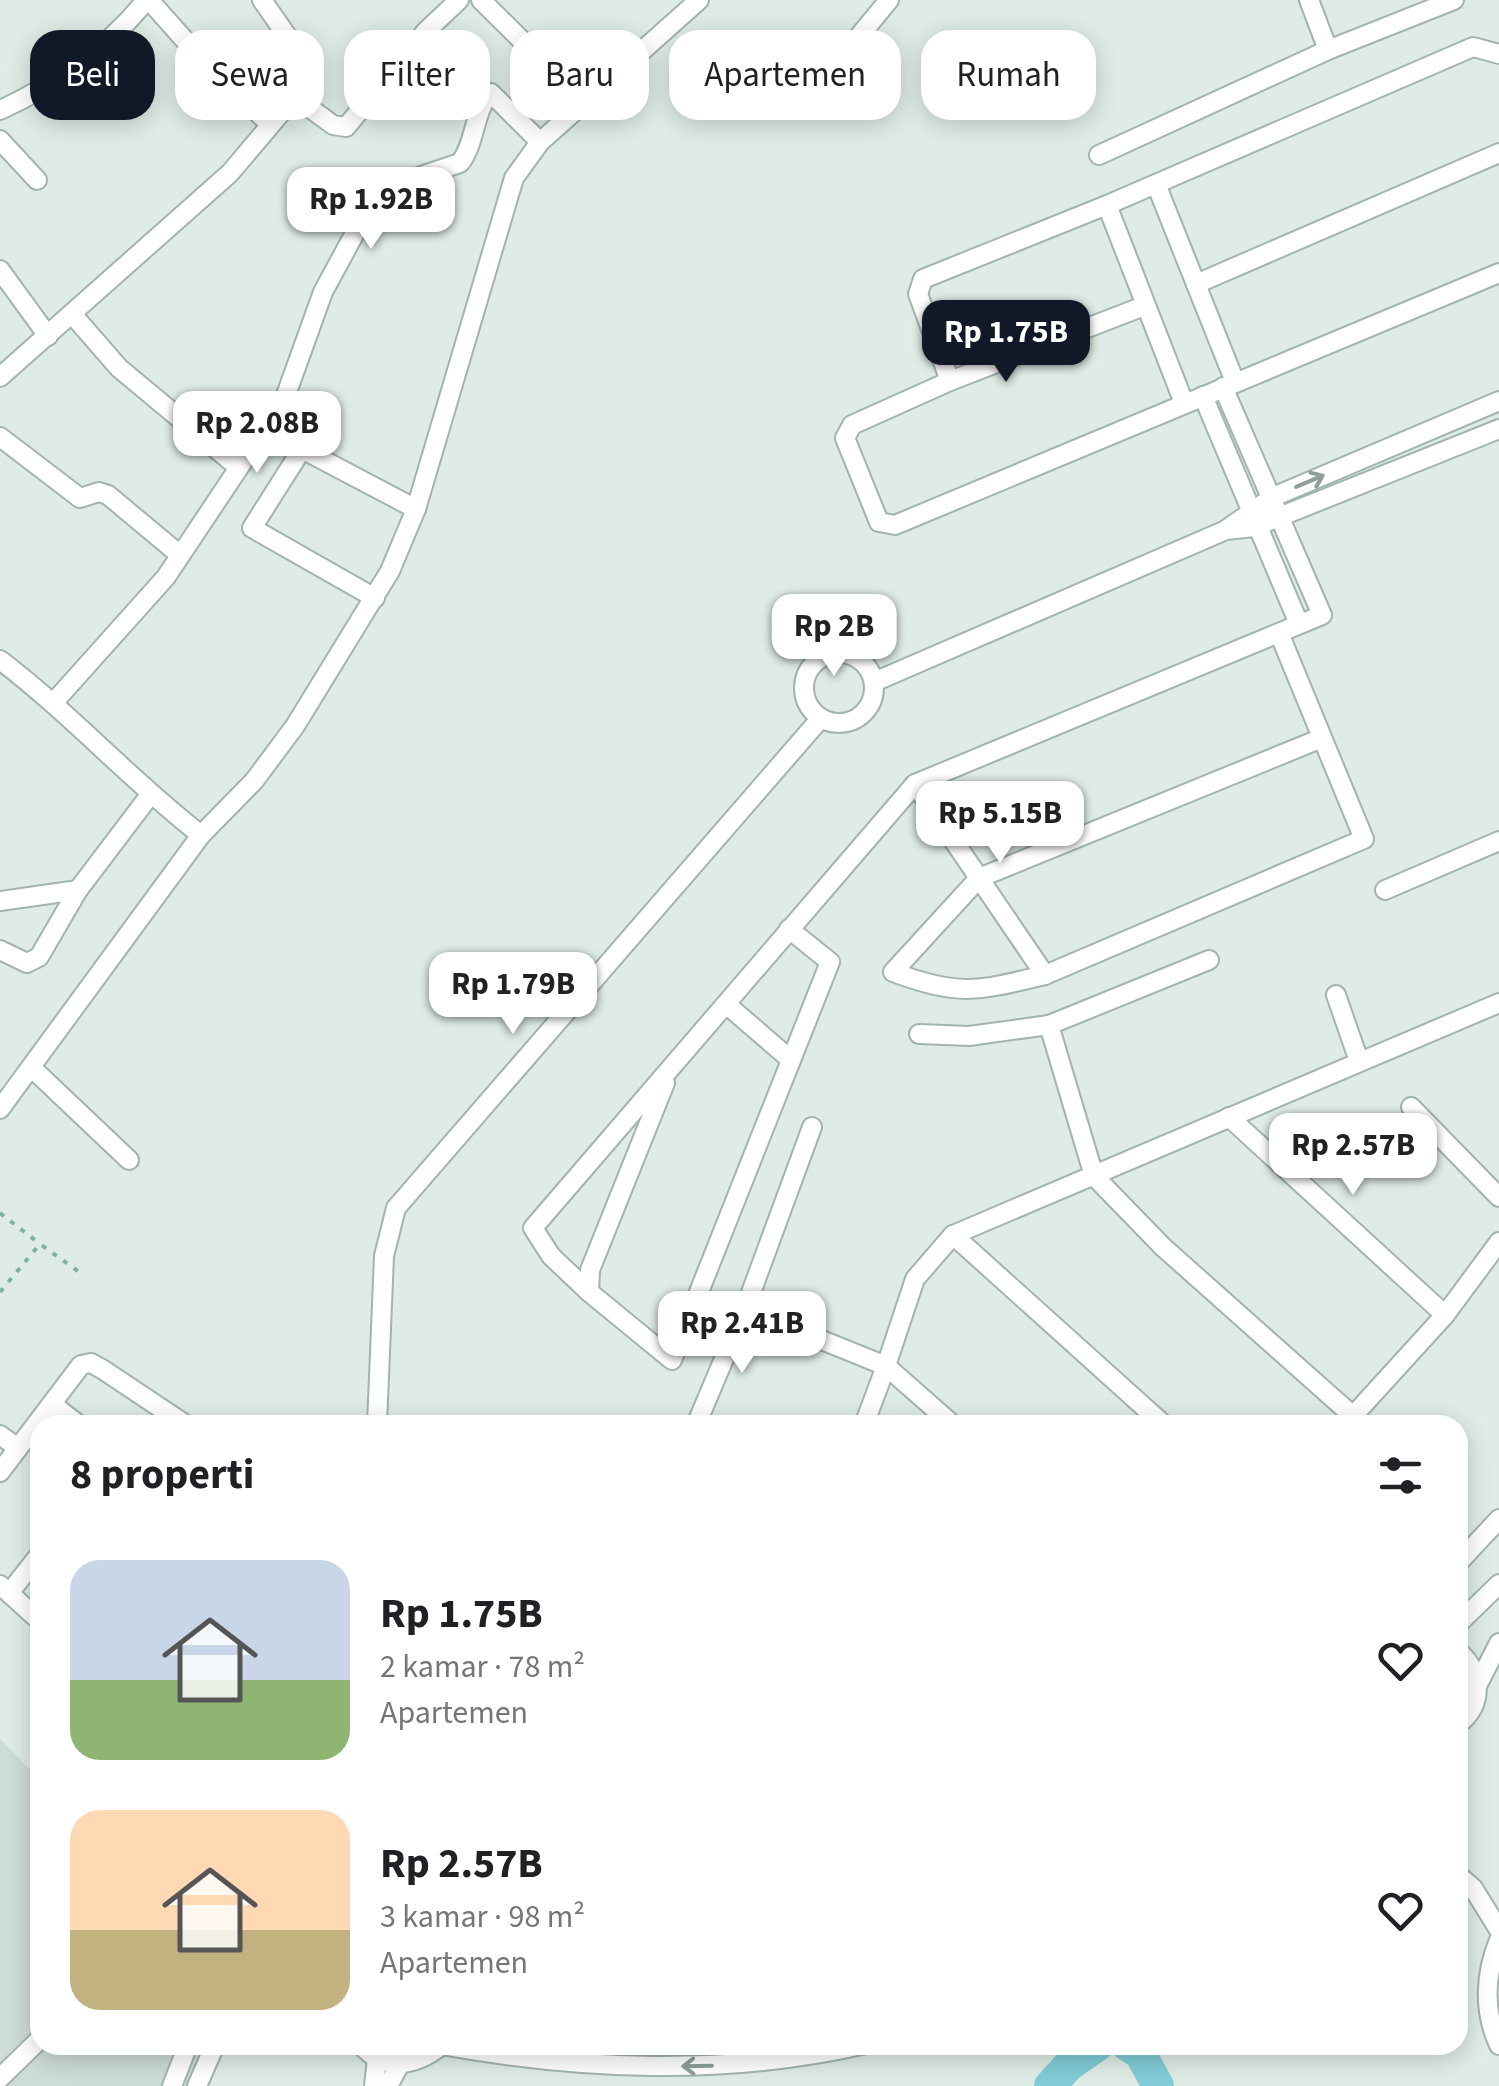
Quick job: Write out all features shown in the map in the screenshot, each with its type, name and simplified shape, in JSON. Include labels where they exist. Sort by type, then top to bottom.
[{"type":"street","points":[[0,110],[61,75],[147,0],[215,74],[269,123]]},
{"type":"street","points":[[262,0],[282,30]]},
{"type":"street","points":[[324,118],[333,125],[346,127],[426,31],[459,0]]},
{"type":"street","points":[[481,0],[511,30]]},
{"type":"street","points":[[649,45],[699,0]]},
{"type":"street","points":[[865,30],[889,0]]},
{"type":"street","points":[[1309,0],[1328,50]]},
{"type":"street","points":[[1099,155],[1328,50],[1454,0]]},
{"type":"street","points":[[950,382],[918,294],[923,279],[1156,184],[1473,47],[1499,54]]},
{"type":"street","points":[[54,702],[180,555],[286,394],[324,292],[356,231],[421,176],[460,163],[491,93],[540,142]]},
{"type":"street","points":[[0,377],[230,173],[273,120]]},
{"type":"street","points":[[2,1103],[33,1069],[201,835],[254,781],[296,726],[375,598],[416,509],[514,178],[540,142],[565,120]]},
{"type":"street","points":[[0,140],[37,180]]},
{"type":"street","points":[[1196,284],[1499,153]]},
{"type":"street","points":[[790,930],[830,962],[672,1360],[551,1256],[532,1228],[915,784],[1322,615],[1272,497],[1156,184]]},
{"type":"street","points":[[1106,205],[1184,403]]},
{"type":"street","points":[[0,270],[48,336]]},
{"type":"street","points":[[1144,306],[950,382],[847,431],[875,515],[884,524],[895,525],[1499,272]]},
{"type":"street","points":[[72,314],[119,368],[238,467]]},
{"type":"street","points":[[1203,396],[1251,518],[1299,624]]},
{"type":"street","points":[[874,682],[1226,530],[1251,518],[1272,497],[1499,401]]},
{"type":"street","points":[[1251,518],[1282,516],[1499,429]]},
{"type":"street","points":[[0,436],[80,498],[99,492],[108,495],[180,555]]},
{"type":"street","points":[[375,598],[252,528],[302,449],[416,509]]},
{"type":"street","points":[[1279,633],[1364,839],[1045,974],[990,988],[942,990],[893,972],[979,878],[1322,738]]},
{"type":"street","points":[[848,654],[865,665],[874,682],[871,705],[864,714],[843,723],[821,718],[805,694],[807,675],[820,660],[848,654]]},
{"type":"street","points":[[0,660],[54,702],[150,795],[201,835]]},
{"type":"street","points":[[377,1415],[384,1256],[396,1208],[821,718]]},
{"type":"street","points":[[915,784],[1045,974]]},
{"type":"street","points":[[0,950],[27,964],[38,958],[78,890],[150,795]]},
{"type":"street","points":[[1385,890],[1499,842]]},
{"type":"street","points":[[0,900],[78,890]]},
{"type":"street","points":[[920,1034],[969,1036],[1050,1025],[1209,960]]},
{"type":"street","points":[[1336,995],[1358,1060]]},
{"type":"street","points":[[726,1004],[791,1060]]},
{"type":"street","points":[[868,1415],[915,1279],[954,1236],[1358,1060],[1494,1011]]},
{"type":"street","points":[[1050,1025],[1094,1176],[1344,1415]]},
{"type":"street","points":[[590,1292],[590,1270],[671,1067]]},
{"type":"street","points":[[33,1069],[129,1160]]},
{"type":"street","points":[[1411,1106],[1499,1197]]},
{"type":"street","points":[[1229,1117],[1445,1315]]},
{"type":"street","points":[[700,1415],[745,1310],[812,1127]]},
{"type":"street","points":[[954,1236],[1153,1415]]},
{"type":"street","points":[[1354,1415],[1445,1315],[1499,1242]]},
{"type":"street","points":[[745,1310],[886,1366],[942,1415]]},
{"type":"street","points":[[44,1415],[82,1365],[91,1363],[171,1415]]},
{"type":"street","points":[[52,1404],[66,1415]]},
{"type":"street","points":[[0,1472],[30,1432]]},
{"type":"street","points":[[0,1434],[18,1448]]},
{"type":"street","points":[[1468,1552],[1499,1519]]},
{"type":"street","points":[[30,1564],[5,1588],[30,1612]]},
{"type":"street","points":[[1468,1614],[1499,1584]]},
{"type":"street","points":[[1468,1712],[1476,1702],[1478,1684],[1499,1642]]},
{"type":"street","points":[[1468,1660],[1478,1684]]},
{"type":"street","points":[[1468,1884],[1499,1930]]},
{"type":"street","points":[[1499,1940],[1488,1976],[1488,1999],[1499,2045]]},
{"type":"street","points":[[0,2078],[30,2048]]},
{"type":"street","points":[[172,2086],[184,2055]]},
{"type":"street","points":[[197,2086],[211,2055]]},
{"type":"street","points":[[372,2055],[400,2064],[414,2063],[426,2055]]},
{"type":"street","points":[[497,2055],[626,2067],[727,2065],[794,2055]]},
{"type":"street","points":[[374,2086],[377,2059]]},
{"type":"street","points":[[388,2086],[400,2064]]},
{"type":"street","points":[[619,2086],[626,2067]]},
{"type":"path","points":[[0,1212],[82,1274]]},
{"type":"path","points":[[0,1292],[40,1244]]},
{"type":"shaded area","points":[[0,1739],[30,1770],[30,2055],[202,2055],[188,2086],[0,2086]]},
{"type":"waterway","points":[[1050,2086],[1084,2055]]},
{"type":"waterway","points":[[1141,2055],[1158,2086]]}]
